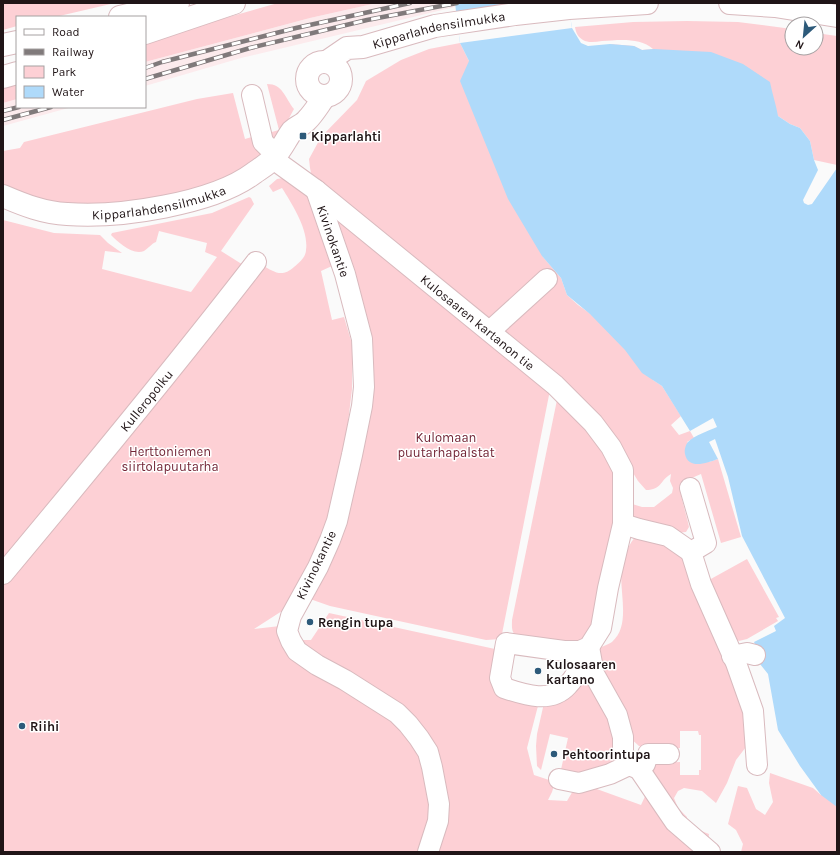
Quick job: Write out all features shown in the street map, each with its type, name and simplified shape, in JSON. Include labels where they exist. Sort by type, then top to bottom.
[{"type":"main road","points":[[124,16],[178,3]]},
{"type":"main road","points":[[146,33],[234,3]]},
{"type":"main road","name":"Kipparlahdensilmukka","points":[[334,67],[363,47],[406,34],[458,22],[569,8],[647,3]]},
{"type":"main road","points":[[730,3],[775,6],[837,16]]},
{"type":"main road","points":[[3,45],[16,42]]},
{"type":"main road","points":[[320,61],[334,67],[341,81],[338,88],[332,94],[318,93],[307,84],[306,76],[308,69],[320,61]]},
{"type":"main road","points":[[3,77],[16,73]]},
{"type":"main road","name":"Kipparlahdensilmukka","points":[[3,196],[37,210],[66,214],[96,214],[132,211],[184,202],[222,191],[239,183],[275,157],[293,130],[307,120],[318,93]]},
{"type":"street","name":"Kulosaaren kartanon tie","points":[[252,94],[263,142],[275,157],[555,385],[593,423],[611,447],[623,470],[623,524],[615,554],[601,628],[588,647],[594,674],[617,715],[624,737],[623,753],[639,763]]},
{"type":"street","name":"Kivinokantie","points":[[316,190],[345,274],[362,339],[364,387],[362,406],[352,455],[336,521],[330,540],[318,567],[291,616],[287,631],[297,651],[317,665],[345,680],[397,713],[408,724],[428,752],[439,804],[438,821],[428,852]]},
{"type":"street","name":"Kulleropolku","points":[[3,574],[144,405],[256,262]]},
{"type":"street","points":[[490,332],[547,279]]},
{"type":"street","points":[[690,488],[706,543],[691,552]]},
{"type":"street","points":[[623,524],[668,536],[691,552],[701,584],[732,656],[753,711],[757,765]]},
{"type":"street","points":[[732,656],[747,653],[755,655]]},
{"type":"street","points":[[559,779],[579,783],[669,754]]},
{"type":"street","points":[[639,763],[675,822],[710,852]]},
{"type":"shaded area","points":[[377,3],[455,3],[455,7],[241,58],[146,86],[146,62],[310,18]]},
{"type":"shaded area","points":[[16,99],[16,108],[68,108],[3,126],[3,103]]},
{"type":"green space","points":[[3,3],[115,3],[59,16],[16,16],[16,26],[3,30]]},
{"type":"green space","points":[[278,3],[377,3],[310,18],[146,62],[146,41]]},
{"type":"green space","points":[[633,22],[738,22],[784,28],[784,56],[824,56],[824,34],[837,36],[837,165],[814,160],[810,141],[800,128],[790,124],[778,116],[610,44],[634,46],[642,50],[653,49],[648,45],[629,40],[587,42],[579,36],[575,27]]},
{"type":"green space","points":[[460,43],[469,61],[543,257],[561,278],[567,295],[578,305],[660,363],[653,380],[662,386],[681,416],[671,425],[679,435],[690,431],[694,438],[687,442],[709,462],[718,459],[741,537],[721,543],[701,474],[680,483],[682,500],[689,527],[686,532],[675,533],[629,522],[629,503],[642,507],[654,507],[672,493],[673,488],[670,481],[671,474],[667,476],[658,487],[651,490],[646,490],[638,481],[621,453],[312,178],[309,159],[321,137],[357,100],[366,81],[401,60],[429,49]]},
{"type":"green space","points":[[16,82],[16,99],[3,103],[3,86]]},
{"type":"green space","points":[[267,84],[277,86],[283,92],[294,109],[275,144],[268,133],[279,130]]},
{"type":"green space","points":[[233,93],[245,139],[255,136],[266,155],[214,184],[148,200],[85,205],[59,204],[35,199],[3,186],[3,151],[20,148],[24,142],[197,99]]},
{"type":"green space","name":"Herttoniemen siirtolapuutarha","points":[[283,178],[309,193],[332,266],[321,271],[332,320],[344,317],[352,344],[352,389],[347,431],[330,511],[320,540],[296,592],[282,611],[254,629],[280,626],[283,640],[311,640],[329,613],[495,649],[494,690],[539,702],[527,748],[534,775],[555,782],[548,800],[567,801],[574,789],[594,788],[641,805],[648,790],[697,852],[3,852],[3,220],[54,233],[100,235],[122,253],[105,251],[102,269],[191,292],[217,257],[205,252],[207,243],[159,231],[156,242],[144,251],[135,252],[111,235],[112,233],[212,213],[249,197],[254,204],[221,251],[256,273],[262,265],[274,272],[286,272],[300,262],[304,257],[306,253],[306,242],[305,234],[299,218],[282,188],[273,192],[269,186],[277,179]]},
{"type":"green space","name":"Kulomaan puutarhapalstat","points":[[326,201],[550,390],[501,639],[486,640],[330,606],[310,599],[370,402]]},
{"type":"green space","points":[[558,395],[582,417],[617,476],[613,529],[590,631],[582,645],[516,636],[512,628],[512,620]]},
{"type":"green space","points":[[637,535],[664,541],[679,553],[686,563],[697,584],[707,614],[705,619],[724,661],[740,690],[748,713],[749,743],[736,760],[727,783],[716,803],[702,791],[684,788],[678,791],[674,798],[678,808],[687,817],[686,825],[709,834],[708,843],[700,839],[684,826],[651,782],[652,770],[657,763],[680,762],[680,775],[699,775],[699,770],[701,770],[701,735],[699,735],[698,731],[680,731],[680,748],[653,750],[645,749],[639,746],[628,736],[619,709],[606,686],[594,655],[595,650],[612,642],[618,635],[623,617],[622,568],[627,550]]},
{"type":"green space","points":[[747,559],[779,617],[776,618],[778,621],[747,639],[739,641],[735,639],[709,580]]},
{"type":"green space","points":[[583,669],[613,715],[618,762],[605,773],[560,774],[568,738],[550,734],[541,770],[537,766],[536,746],[537,734],[544,703]]},
{"type":"green space","points":[[770,773],[813,788],[821,795],[837,794],[837,852],[741,852],[743,844],[736,830],[728,824],[738,786],[747,788],[756,809],[765,815],[773,802],[769,783]]},
{"type":"water","points":[[455,3],[568,3],[572,28],[581,43],[588,46],[610,44],[634,46],[642,50],[654,49],[711,52],[743,64],[770,82],[778,116],[790,124],[800,128],[810,141],[818,170],[803,200],[804,203],[808,205],[812,204],[837,168],[837,807],[821,795],[800,766],[778,730],[768,674],[760,664],[756,662],[757,649],[754,642],[776,631],[774,626],[785,618],[742,536],[728,477],[715,439],[709,442],[718,459],[694,464],[687,459],[685,454],[688,442],[694,437],[717,427],[713,418],[690,431],[662,386],[642,373],[625,350],[590,314],[567,295],[561,278],[542,256],[508,199],[460,81],[469,61],[460,43]]},
{"type":"pier","points":[[568,3],[572,28],[460,43],[456,12]]},
{"type":"railway","points":[[146,68],[162,62],[296,28],[410,3]]},
{"type":"railway","points":[[146,79],[250,48],[367,20],[457,3]]},
{"type":"railway","points":[[3,111],[16,108]]},
{"type":"railway","points":[[3,120],[47,108]]},
{"type":"place","name":"Kipparlahti","points":[[303,136]]},
{"type":"place","name":"Rengin tupa","points":[[310,622]]},
{"type":"place","name":"Kulosaaren kartano","points":[[538,671]]},
{"type":"place","name":"Riihi","points":[[22,726]]},
{"type":"place","name":"Pehtoorintupa","points":[[554,754]]}]
